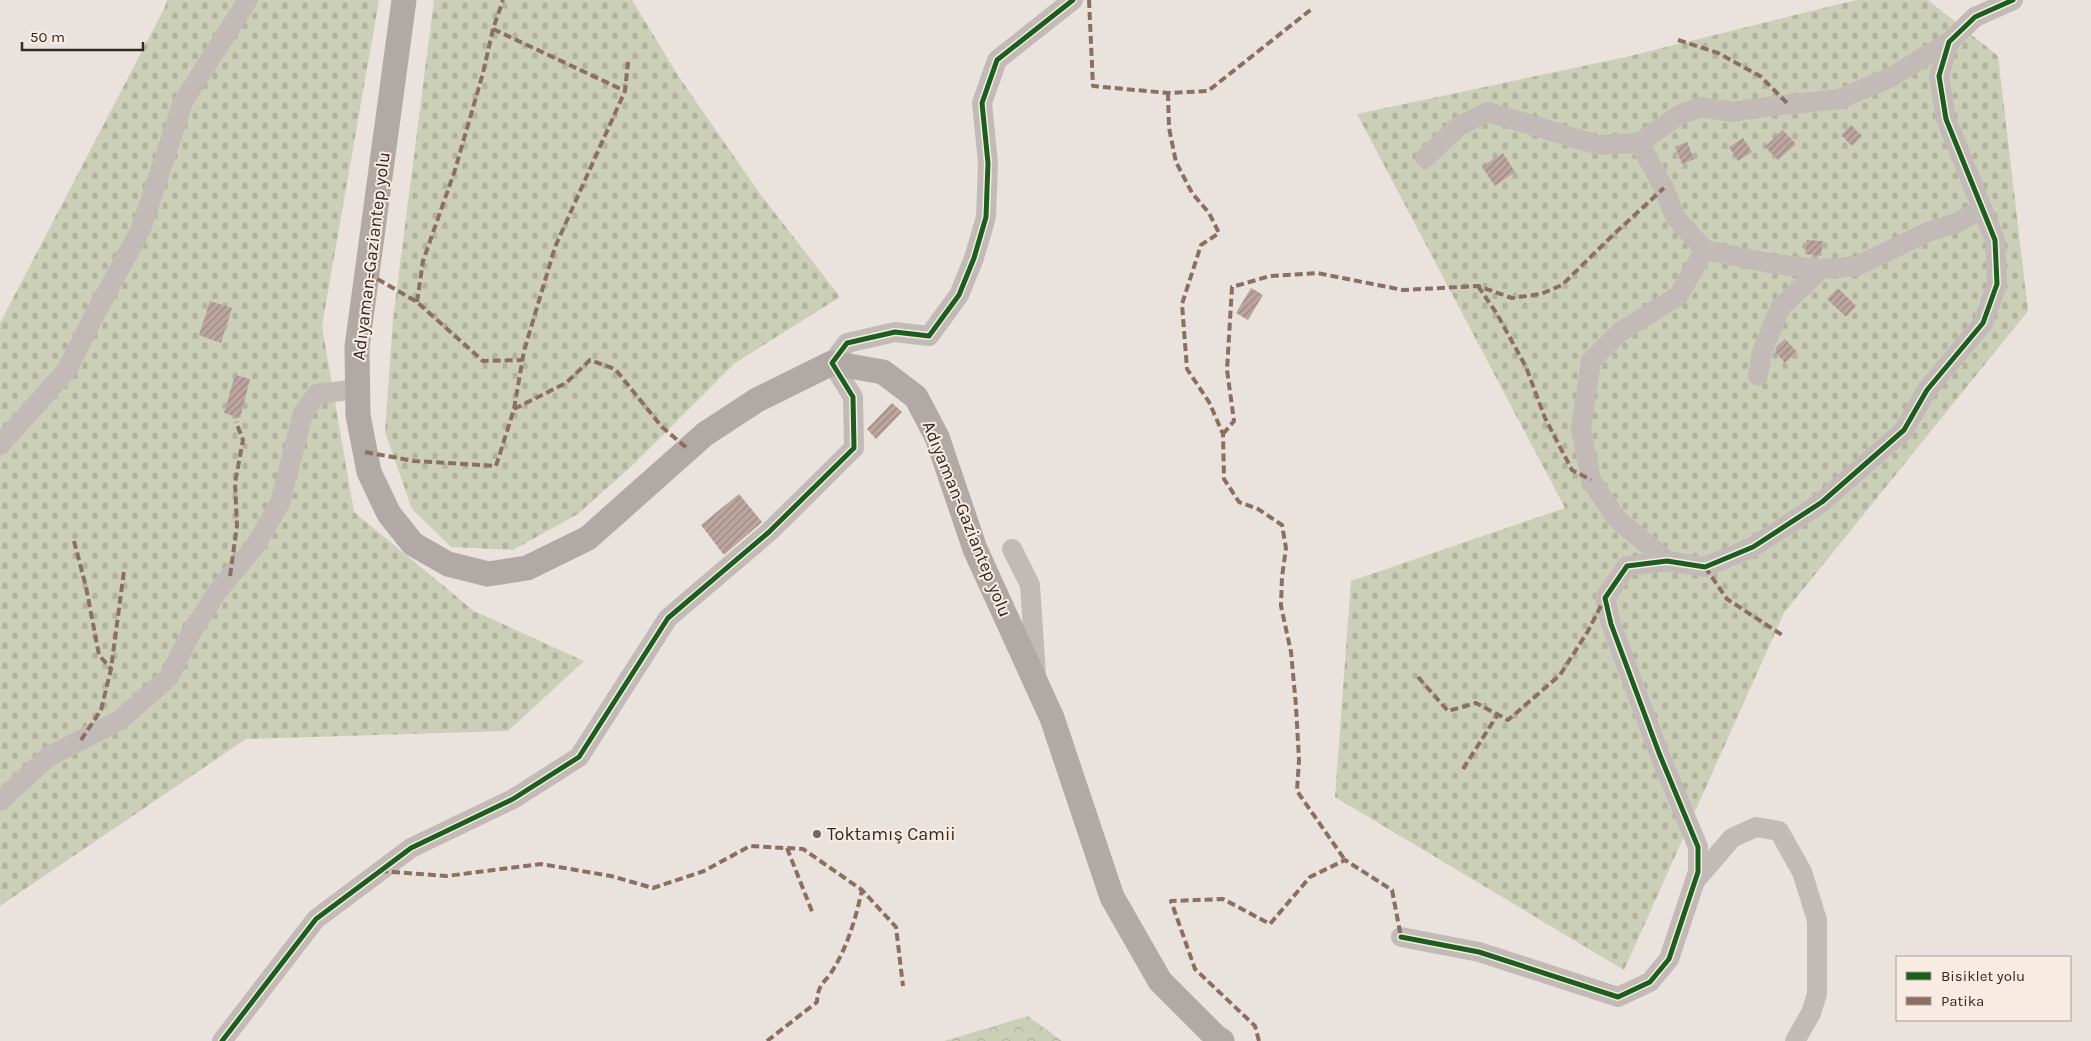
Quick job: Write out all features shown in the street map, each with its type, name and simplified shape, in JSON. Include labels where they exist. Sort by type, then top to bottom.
[{"type":"main road","name":"Adıyaman-Gaziantep yolu","points":[[404,0],[357,347],[358,415],[369,472],[389,514],[413,544],[448,564],[488,574],[527,568],[588,538],[705,434],[757,400],[832,363],[883,372],[916,398],[937,437],[975,549],[1052,718],[1112,897],[1160,981],[1216,1038],[1222,1041]]},
{"type":"street","points":[[0,445],[67,370],[141,229],[183,102],[248,0]]},
{"type":"street","points":[[222,1041],[316,919],[411,848],[513,799],[579,757],[668,618],[769,532],[854,448],[853,397],[832,363],[847,343],[895,332],[929,336],[959,295],[974,258],[986,217],[988,163],[982,103],[997,60],[1073,0]]},
{"type":"street","points":[[1425,158],[1459,126],[1488,112],[1598,145],[1638,143],[1679,115],[1701,107],[1733,112],[1840,99],[1891,77],[1949,42],[1976,17],[2013,0]]},
{"type":"street","points":[[1401,938],[1478,952],[1618,998],[1650,982],[1669,959],[1698,872],[1698,847],[1656,744],[1611,624],[1605,598],[1626,566],[1667,562],[1705,567],[1753,547],[1822,502],[1904,430],[1926,390],[1984,323],[1997,284],[1996,240],[1946,119],[1939,76],[1949,42]]},
{"type":"street","points":[[1638,143],[1664,188],[1675,216],[1705,250],[1774,264],[1821,269],[1857,266],[1928,232],[1956,223],[1982,209]]},
{"type":"street","points":[[1667,562],[1616,518],[1596,488],[1592,480],[1581,428],[1591,361],[1620,332],[1678,296],[1705,250]]},
{"type":"street","points":[[1758,376],[1762,352],[1780,308],[1821,269]]},
{"type":"street","points":[[0,801],[48,757],[120,720],[169,677],[196,624],[217,592],[255,546],[280,503],[303,413],[316,394],[358,389]]},
{"type":"street","points":[[1012,549],[1030,584],[1037,684]]},
{"type":"street","points":[[1695,882],[1732,838],[1756,827],[1779,831],[1802,872],[1817,920],[1817,994],[1811,1013],[1795,1041]]},
{"type":"green space","points":[[167,0],[379,0],[322,326],[354,512],[474,611],[584,661],[508,731],[246,739],[0,906],[0,323]]},
{"type":"green space","points":[[434,0],[632,0],[679,77],[758,191],[840,297],[735,363],[634,464],[578,514],[513,550],[451,547],[412,509],[385,432],[393,319]]},
{"type":"green space","points":[[1856,0],[1928,0],[1998,56],[2028,311],[1784,613],[1624,970],[1335,797],[1351,581],[1565,508],[1357,114],[1626,57]]},
{"type":"green space","points":[[1028,1016],[1062,1041],[944,1041]]},
{"type":"building","points":[[1851,125],[1862,136],[1852,146],[1841,135]]},
{"type":"building","points":[[1783,130],[1796,144],[1778,160],[1765,147]]},
{"type":"building","points":[[1743,138],[1752,152],[1738,161],[1729,147]]},
{"type":"building","points":[[1687,142],[1694,159],[1682,164],[1675,147]]},
{"type":"building","points":[[1503,153],[1515,172],[1495,186],[1482,167]]},
{"type":"building","points":[[1807,240],[1823,241],[1821,256],[1805,254]]},
{"type":"building","points":[[1251,288],[1263,295],[1248,320],[1236,313]]},
{"type":"building","points":[[1838,288],[1856,306],[1846,317],[1827,299]]},
{"type":"building","points":[[210,301],[232,308],[221,343],[199,335]]},
{"type":"building","points":[[1785,339],[1797,352],[1785,363],[1775,352],[1777,346]]},
{"type":"building","points":[[235,375],[250,379],[240,418],[224,413]]},
{"type":"building","points":[[892,403],[902,412],[876,439],[867,429]]},
{"type":"building","points":[[739,494],[762,522],[724,555],[701,525]]},
{"type":"marked path","points":[[417,302],[423,261],[455,170],[483,73],[493,29],[503,0]]},
{"type":"marked path","points":[[1089,0],[1093,86],[1168,93],[1208,91],[1313,8]]},
{"type":"marked path","points":[[493,29],[625,91]]},
{"type":"marked path","points":[[1678,40],[1718,53],[1760,76],[1788,104]]},
{"type":"marked path","points":[[365,452],[414,461],[496,466],[514,409],[524,351],[555,247],[625,91],[628,62]]},
{"type":"marked path","points":[[1168,93],[1169,128],[1176,162],[1192,193],[1209,213],[1219,233],[1201,245],[1182,304],[1187,369],[1209,402],[1223,434],[1224,479],[1239,502],[1258,509],[1282,525],[1286,548],[1281,606],[1291,652],[1296,706],[1299,760],[1297,791],[1345,860]]},
{"type":"marked path","points":[[1223,434],[1234,421],[1227,370],[1232,287],[1270,276],[1317,273],[1403,290],[1478,286],[1512,298],[1541,294],[1562,285],[1664,188]]},
{"type":"marked path","points":[[367,273],[417,302],[483,361],[522,360]]},
{"type":"marked path","points":[[1478,286],[1497,314],[1526,367],[1545,418],[1572,470],[1591,480]]},
{"type":"marked path","points":[[514,409],[566,383],[590,360],[615,369],[662,427],[688,449]]},
{"type":"marked path","points":[[230,576],[237,526],[235,483],[243,440],[236,422]]},
{"type":"marked path","points":[[74,541],[86,587],[99,655],[111,669]]},
{"type":"marked path","points":[[1705,567],[1727,599],[1782,635]]},
{"type":"marked path","points":[[81,740],[101,710],[111,669],[124,571]]},
{"type":"marked path","points":[[1418,677],[1448,711],[1476,703],[1508,720],[1560,675],[1588,631],[1605,598]]},
{"type":"marked path","points":[[1463,769],[1498,714]]},
{"type":"marked path","points":[[380,871],[447,876],[541,864],[611,876],[653,888],[704,871],[750,846],[803,849],[862,890],[896,927],[903,986]]},
{"type":"marked path","points":[[787,848],[813,914]]},
{"type":"marked path","points":[[1259,1041],[1255,1026],[1195,969],[1171,901],[1223,899],[1270,924],[1310,877],[1345,860],[1392,890],[1401,937]]},
{"type":"marked path","points":[[767,1041],[817,1002],[820,987],[834,968],[847,940],[862,890]]},
{"type":"cycle path","points":[[222,1041],[316,919],[411,848],[513,799],[579,757],[668,618],[769,532],[854,448],[853,397],[832,363],[847,343],[895,332],[929,336],[959,295],[974,258],[986,217],[988,163],[982,103],[997,60],[1073,0]]},
{"type":"cycle path","points":[[1401,937],[1479,952],[1618,997],[1650,982],[1669,959],[1698,872],[1698,847],[1659,753],[1611,624],[1605,598],[1627,566],[1667,561],[1705,567],[1753,547],[1822,502],[1904,430],[1927,390],[1983,323],[1997,284],[1995,240],[1946,119],[1939,76],[1949,42],[1975,17],[2013,0]]},
{"type":"place","name":"Toktamış Camii","points":[[817,834]]}]
